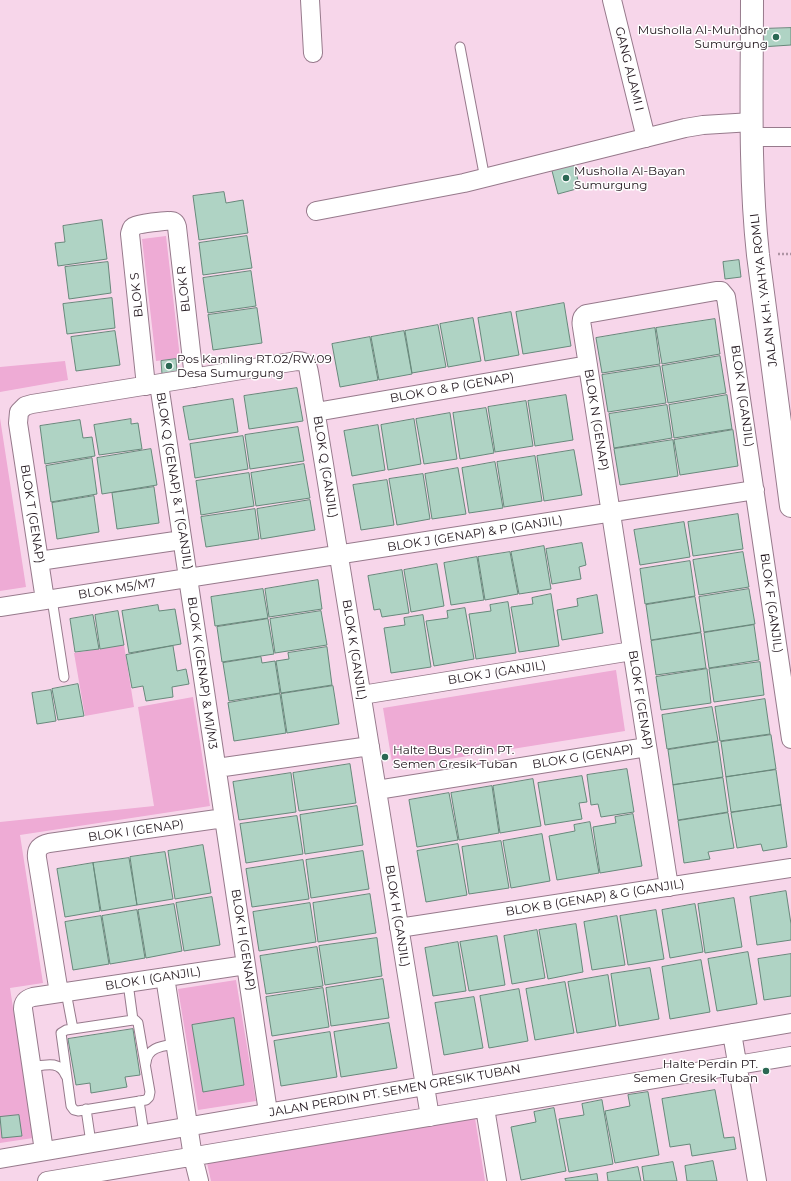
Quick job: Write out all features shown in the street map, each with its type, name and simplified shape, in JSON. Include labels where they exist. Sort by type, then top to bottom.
[{"type":"street","points":[[310,0],[313,54]]},
{"type":"street","name":"GANG ALAMI I","points":[[612,0],[646,138]]},
{"type":"street","name":"JALAN K.H. YAHYA ROMLI","points":[[752,0],[754,223],[791,506]]},
{"type":"street","points":[[316,211],[441,188],[685,128],[703,125],[752,130],[791,137]]},
{"type":"street","name":"BLOK R","points":[[153,223],[170,221],[174,222],[177,226],[194,378]]},
{"type":"street","name":"BLOK S","points":[[152,385],[130,231],[137,225],[153,223]]},
{"type":"street","name":"BLOK N (GANJIL)","points":[[582,327],[582,318],[588,313],[721,291],[725,295],[728,302],[755,490]]},
{"type":"street","name":"BLOK N (GENAP)","points":[[582,327],[611,513]]},
{"type":"street","name":"BLOK Q (GANJIL)","points":[[152,385],[301,361],[305,362],[308,367],[316,412],[339,555]]},
{"type":"street","name":"BLOK O & P (GENAP)","points":[[316,412],[588,365]]},
{"type":"street","name":"BLOK T (GENAP)","points":[[49,600],[39,560],[19,427],[19,412],[25,406],[152,385]]},
{"type":"street","name":"BLOK Q (GENAP) & T (GANJIL)","points":[[152,385],[188,578]]},
{"type":"street","name":"BLOK J (GENAP) & P (GANJIL)","points":[[188,578],[755,490]]},
{"type":"street","name":"BLOK F (GANJIL)","points":[[755,490],[791,739]]},
{"type":"street","name":"BLOK F (GENAP)","points":[[611,513],[669,887]]},
{"type":"street","points":[[39,560],[182,540]]},
{"type":"street","name":"BLOK K (GANJIL)","points":[[339,555],[370,746]]},
{"type":"street","name":"BLOK M5/M7","points":[[0,607],[188,578]]},
{"type":"street","name":"BLOK K (GENAP) & M1/M3","points":[[188,578],[217,768]]},
{"type":"street","name":"BLOK J (GANJIL)","points":[[362,695],[632,651]]},
{"type":"street","points":[[217,768],[370,746]]},
{"type":"street","name":"BLOK H (GANJIL)","points":[[370,746],[430,1117]]},
{"type":"street","name":"BLOK G (GENAP)","points":[[377,790],[647,747]]},
{"type":"street","name":"BLOK H (GENAP)","points":[[217,768],[268,1112]]},
{"type":"street","name":"BLOK I (GENAP)","points":[[62,992],[36,854],[38,848],[48,843],[224,818]]},
{"type":"street","name":"BLOK B (GENAP) & G (GANJIL)","points":[[399,928],[791,868]]},
{"type":"street","name":"BLOK I (GANJIL)","points":[[32,1067],[23,1009],[26,1000],[33,997],[62,992],[246,965]]},
{"type":"street","points":[[165,977],[198,1181]]},
{"type":"street","name":"JALAN PERDIN PT. SEMEN GRESIK TUBAN","points":[[0,1159],[791,1023]]},
{"type":"street","points":[[732,1033],[757,1181]]},
{"type":"street","points":[[47,1181],[791,1056]]},
{"type":"street","points":[[32,1067],[44,1151]]},
{"type":"street","points":[[485,1108],[497,1181]]},
{"type":"lane","points":[[460,47],[485,178]]},
{"type":"lane","points":[[49,600],[64,677]]},
{"type":"lane","points":[[128,983],[133,1020]]},
{"type":"lane","points":[[62,992],[73,1029]]},
{"type":"lane","points":[[133,1020],[138,1023],[150,1095],[146,1100],[76,1111],[72,1107],[61,1033],[64,1030],[133,1020]]},
{"type":"lane","points":[[146,1066],[147,1057],[152,1050],[158,1047],[176,1044]]},
{"type":"lane","points":[[32,1067],[53,1064],[62,1068],[67,1079]]},
{"type":"lane","points":[[139,1101],[144,1134]]},
{"type":"lane","points":[[86,1109],[91,1143]]},
{"type":"shaded area","points":[[166,236],[180,358],[156,361],[142,239]]},
{"type":"shaded area","points":[[65,361],[68,380],[0,392],[0,367]]},
{"type":"shaded area","points":[[0,418],[26,587],[0,591]]},
{"type":"shaded area","points":[[124,645],[134,707],[85,716],[74,653]]},
{"type":"shaded area","points":[[616,670],[625,731],[393,768],[383,708]]},
{"type":"shaded area","points":[[193,697],[210,806],[20,835],[43,983],[10,988],[33,1138],[0,1143],[0,822],[154,806],[138,707]]},
{"type":"shaded area","points":[[236,980],[256,1101],[198,1110],[178,989]]},
{"type":"shaded area","points":[[475,1118],[485,1181],[211,1181],[207,1163]]},
{"type":"building","name":"Musholla Al-Muhdhor Sumurgung","points":[[791,28],[791,45],[761,47],[760,29]]},
{"type":"building","name":"Musholla Al-Bayan Sumurgung","points":[[573,161],[580,188],[558,194],[551,167]]},
{"type":"building","points":[[224,192],[226,203],[243,200],[248,233],[199,240],[193,196]]},
{"type":"building","points":[[102,220],[107,259],[58,266],[55,243],[65,242],[63,226]]},
{"type":"building","points":[[247,236],[252,268],[203,275],[199,243]]},
{"type":"building","points":[[739,260],[741,277],[725,279],[723,262]]},
{"type":"building","points":[[108,262],[111,293],[69,299],[65,267]]},
{"type":"building","points":[[251,271],[256,306],[208,313],[203,278]]},
{"type":"building","points":[[112,298],[115,328],[67,334],[63,304]]},
{"type":"building","points":[[564,303],[571,346],[523,354],[516,312]]},
{"type":"building","points":[[257,308],[262,343],[213,350],[208,315]]},
{"type":"building","points":[[511,312],[519,355],[485,361],[478,318]]},
{"type":"building","points":[[473,318],[481,361],[448,367],[440,324]]},
{"type":"building","points":[[715,319],[720,354],[662,364],[656,328]]},
{"type":"building","points":[[438,325],[446,367],[412,373],[405,331]]},
{"type":"building","points":[[655,328],[660,364],[602,373],[596,338]]},
{"type":"building","points":[[115,331],[120,365],[76,371],[71,337]]},
{"type":"building","points":[[404,331],[412,374],[379,380],[371,337]]},
{"type":"building","points":[[370,337],[378,380],[340,387],[332,344]]},
{"type":"building","points":[[720,356],[726,393],[668,403],[662,366]]},
{"type":"building","points":[[176,359],[177,372],[162,374],[161,361]]},
{"type":"building","points":[[660,366],[666,403],[608,412],[602,375]]},
{"type":"building","points":[[297,388],[303,421],[249,429],[244,396]]},
{"type":"building","points":[[566,395],[573,440],[535,446],[528,401]]},
{"type":"building","points":[[727,395],[732,429],[674,438],[669,405]]},
{"type":"building","points":[[233,399],[238,432],[189,440],[183,407]]},
{"type":"building","points":[[526,401],[533,446],[495,452],[488,407]]},
{"type":"building","points":[[667,405],[672,438],[614,448],[609,414]]},
{"type":"building","points":[[486,408],[494,453],[460,459],[453,413]]},
{"type":"building","points":[[450,413],[457,459],[424,464],[416,419]]},
{"type":"building","points":[[131,419],[131,424],[138,423],[142,449],[99,455],[94,425]]},
{"type":"building","points":[[414,419],[421,464],[388,470],[381,425]]},
{"type":"building","points":[[80,420],[83,438],[92,437],[95,456],[45,464],[40,426]]},
{"type":"building","points":[[378,425],[385,470],[352,476],[344,431]]},
{"type":"building","points":[[298,427],[304,461],[250,469],[245,435]]},
{"type":"building","points":[[733,430],[738,466],[680,475],[674,440]]},
{"type":"building","points":[[243,436],[248,469],[195,478],[190,444]]},
{"type":"building","points":[[673,440],[678,476],[620,485],[614,449]]},
{"type":"building","points":[[151,449],[157,485],[102,494],[97,458]]},
{"type":"building","points":[[574,450],[582,495],[544,501],[537,456]]},
{"type":"building","points":[[535,456],[542,501],[504,507],[497,462]]},
{"type":"building","points":[[92,458],[97,494],[51,502],[46,466]]},
{"type":"building","points":[[495,462],[503,508],[469,513],[462,468]]},
{"type":"building","points":[[304,464],[310,498],[256,506],[251,473]]},
{"type":"building","points":[[458,468],[466,514],[432,519],[425,474]]},
{"type":"building","points":[[249,473],[254,506],[201,515],[196,481]]},
{"type":"building","points":[[423,474],[430,519],[397,525],[389,479]]},
{"type":"building","points":[[387,480],[394,525],[361,530],[353,485]]},
{"type":"building","points":[[154,487],[159,523],[117,529],[112,493]]},
{"type":"building","points":[[94,496],[99,532],[57,539],[52,503]]},
{"type":"building","points":[[310,500],[315,530],[261,539],[257,509]]},
{"type":"building","points":[[255,509],[259,539],[206,547],[201,517]]},
{"type":"building","points":[[738,514],[743,549],[693,556],[688,522]]},
{"type":"building","points":[[684,522],[690,557],[640,565],[634,530]]},
{"type":"building","points":[[582,543],[586,565],[579,567],[581,579],[552,584],[546,549]]},
{"type":"building","points":[[544,546],[551,589],[519,594],[511,552]]},
{"type":"building","points":[[510,552],[518,594],[485,600],[478,557]]},
{"type":"building","points":[[743,552],[749,587],[699,595],[693,560]]},
{"type":"building","points":[[477,557],[484,600],[451,605],[444,563]]},
{"type":"building","points":[[690,561],[695,596],[645,604],[640,569]]},
{"type":"building","points":[[437,564],[444,606],[411,612],[404,570]]},
{"type":"building","points":[[402,570],[409,613],[382,617],[380,609],[374,610],[368,576]]},
{"type":"building","points":[[318,580],[322,609],[269,617],[265,589]]},
{"type":"building","points":[[263,589],[268,618],[215,626],[211,597]]},
{"type":"building","points":[[749,589],[755,624],[704,632],[699,597]]},
{"type":"building","points":[[551,594],[559,646],[519,652],[511,607],[533,604],[532,598]]},
{"type":"building","points":[[597,595],[603,633],[562,640],[557,610],[578,606],[577,599]]},
{"type":"building","points":[[695,597],[701,632],[651,640],[646,605]]},
{"type":"building","points":[[508,602],[516,653],[476,659],[469,614],[491,611],[490,605]]},
{"type":"building","points":[[158,605],[159,611],[175,609],[181,644],[129,653],[122,611]]},
{"type":"building","points":[[465,608],[474,659],[434,666],[426,621],[448,618],[447,611]]},
{"type":"building","points":[[118,611],[124,645],[100,649],[95,615]]},
{"type":"building","points":[[321,611],[327,645],[275,653],[270,619]]},
{"type":"building","points":[[93,615],[99,649],[75,652],[70,619]]},
{"type":"building","points":[[423,615],[431,667],[391,673],[384,628],[405,625],[404,618]]},
{"type":"building","points":[[268,619],[274,654],[222,662],[217,627]]},
{"type":"building","points":[[754,625],[759,660],[709,668],[704,633]]},
{"type":"building","points":[[701,633],[706,668],[656,675],[651,641]]},
{"type":"building","points":[[173,646],[177,671],[186,669],[189,684],[172,687],[173,697],[146,701],[143,686],[132,688],[126,655]]},
{"type":"building","points":[[327,647],[332,685],[281,693],[276,661],[289,659],[288,653]]},
{"type":"building","points":[[261,657],[262,663],[275,661],[280,693],[229,701],[223,663]]},
{"type":"building","points":[[760,662],[764,695],[714,702],[709,669]]},
{"type":"building","points":[[707,669],[711,703],[661,710],[656,677]]},
{"type":"building","points":[[78,684],[84,716],[58,720],[52,689]]},
{"type":"building","points":[[333,686],[339,724],[287,733],[281,694]]},
{"type":"building","points":[[51,690],[56,721],[37,724],[32,693]]},
{"type":"building","points":[[280,694],[286,733],[234,741],[228,703]]},
{"type":"building","points":[[765,699],[770,734],[720,741],[715,707]]},
{"type":"building","points":[[712,707],[718,741],[667,749],[662,715]]},
{"type":"building","points":[[771,735],[776,769],[726,777],[721,742]]},
{"type":"building","points":[[718,742],[723,777],[673,785],[668,750]]},
{"type":"building","points":[[350,764],[356,803],[299,811],[293,773]]},
{"type":"building","points":[[627,769],[634,812],[601,817],[598,804],[591,805],[587,775]]},
{"type":"building","points":[[776,770],[781,805],[731,812],[726,777]]},
{"type":"building","points":[[291,773],[296,812],[239,820],[233,782]]},
{"type":"building","points":[[582,776],[587,802],[579,803],[582,819],[545,825],[538,783]]},
{"type":"building","points":[[723,778],[728,812],[678,820],[673,785]]},
{"type":"building","points":[[533,779],[541,826],[500,833],[493,786]]},
{"type":"building","points":[[492,786],[499,833],[459,840],[451,793]]},
{"type":"building","points":[[449,793],[458,840],[417,847],[409,800]]},
{"type":"building","points":[[781,805],[787,847],[763,851],[761,844],[737,848],[731,813]]},
{"type":"building","points":[[357,806],[363,845],[305,854],[300,815]]},
{"type":"building","points":[[728,813],[734,848],[708,852],[710,859],[684,863],[678,821]]},
{"type":"building","points":[[633,814],[642,866],[600,873],[593,827],[616,823],[615,817]]},
{"type":"building","points":[[297,816],[303,854],[246,863],[240,824]]},
{"type":"building","points":[[590,822],[599,873],[557,880],[549,836],[575,831],[574,825]]},
{"type":"building","points":[[542,834],[550,881],[511,888],[503,841]]},
{"type":"building","points":[[501,841],[509,888],[469,894],[462,847]]},
{"type":"building","points":[[458,844],[467,895],[426,902],[417,851]]},
{"type":"building","points":[[203,845],[211,893],[175,899],[168,851]]},
{"type":"building","points":[[363,851],[369,889],[311,898],[306,860]]},
{"type":"building","points":[[165,852],[173,899],[137,905],[130,857]]},
{"type":"building","points":[[129,858],[137,905],[101,911],[93,863]]},
{"type":"building","points":[[303,860],[309,899],[252,907],[246,869]]},
{"type":"building","points":[[93,863],[100,911],[65,917],[57,869]]},
{"type":"building","points":[[786,891],[791,924],[791,940],[757,945],[750,897]]},
{"type":"building","points":[[370,894],[376,933],[318,942],[313,903]]},
{"type":"building","points":[[212,897],[220,945],[184,951],[176,903]]},
{"type":"building","points":[[734,898],[742,947],[705,953],[698,904]]},
{"type":"building","points":[[310,903],[316,942],[259,951],[253,912]]},
{"type":"building","points":[[174,904],[182,951],[146,958],[138,910]]},
{"type":"building","points":[[695,904],[703,952],[670,958],[662,910]]},
{"type":"building","points":[[137,910],[145,958],[110,964],[102,916]]},
{"type":"building","points":[[656,910],[664,959],[628,965],[620,916]]},
{"type":"building","points":[[101,916],[109,964],[73,970],[65,922]]},
{"type":"building","points":[[617,916],[625,965],[592,970],[584,922]]},
{"type":"building","points":[[576,924],[583,972],[548,979],[539,930]]},
{"type":"building","points":[[537,930],[545,978],[512,984],[504,936]]},
{"type":"building","points":[[497,936],[505,985],[469,991],[460,942]]},
{"type":"building","points":[[377,938],[382,976],[325,985],[319,946]]},
{"type":"building","points":[[458,942],[466,991],[433,996],[425,948]]},
{"type":"building","points":[[317,947],[323,986],[266,994],[260,956]]},
{"type":"building","points":[[748,952],[757,1004],[717,1011],[708,959]]},
{"type":"building","points":[[791,954],[791,996],[764,1000],[758,959]]},
{"type":"building","points":[[701,960],[710,1012],[670,1019],[662,967]]},
{"type":"building","points":[[650,968],[659,1019],[619,1026],[611,974]]},
{"type":"building","points":[[608,975],[616,1026],[577,1033],[568,982]]},
{"type":"building","points":[[383,979],[389,1018],[331,1026],[326,988]]},
{"type":"building","points":[[565,982],[574,1033],[535,1040],[526,989]]},
{"type":"building","points":[[323,988],[329,1027],[272,1036],[266,997]]},
{"type":"building","points":[[519,989],[528,1041],[489,1048],[480,996]]},
{"type":"building","points":[[474,997],[483,1048],[444,1055],[435,1003]]},
{"type":"building","points":[[234,1018],[244,1085],[203,1092],[192,1025]]},
{"type":"building","points":[[389,1023],[397,1068],[341,1077],[334,1032]]},
{"type":"building","points":[[133,1029],[140,1075],[125,1077],[127,1087],[91,1093],[90,1083],[76,1085],[68,1039]]},
{"type":"building","points":[[330,1032],[337,1077],[281,1086],[274,1041]]},
{"type":"building","points":[[715,1090],[724,1138],[734,1137],[736,1149],[692,1156],[690,1144],[670,1147],[662,1099]]},
{"type":"building","points":[[648,1092],[659,1155],[615,1163],[605,1111],[630,1106],[628,1095]]},
{"type":"building","points":[[602,1100],[613,1164],[569,1172],[559,1119],[584,1115],[582,1104]]},
{"type":"building","points":[[554,1108],[566,1171],[521,1180],[511,1127],[536,1122],[534,1112]]},
{"type":"building","points":[[19,1115],[22,1136],[2,1138],[0,1117]]},
{"type":"building","points":[[713,1161],[717,1181],[687,1181],[685,1166]]},
{"type":"building","points":[[673,1162],[677,1181],[644,1181],[642,1167]]},
{"type":"building","points":[[638,1167],[641,1181],[608,1181],[607,1173]]},
{"type":"building","points":[[597,1174],[598,1181],[566,1181],[565,1179]]},
{"type":"place","name":"Musholla Al-Muhdhor Sumurgung","points":[[776,37]]},
{"type":"place","name":"Musholla Al-Bayan Sumurgung","points":[[566,178]]},
{"type":"place","name":"Pos Kamling RT.02/RW.09 Desa Sumurgung","points":[[169,366]]},
{"type":"place","name":"Halte Bus Perdin PT. Semen Gresik Tuban","points":[[385,757]]},
{"type":"place","name":"Halte Perdin PT. Semen Gresik Tuban","points":[[766,1071]]}]
